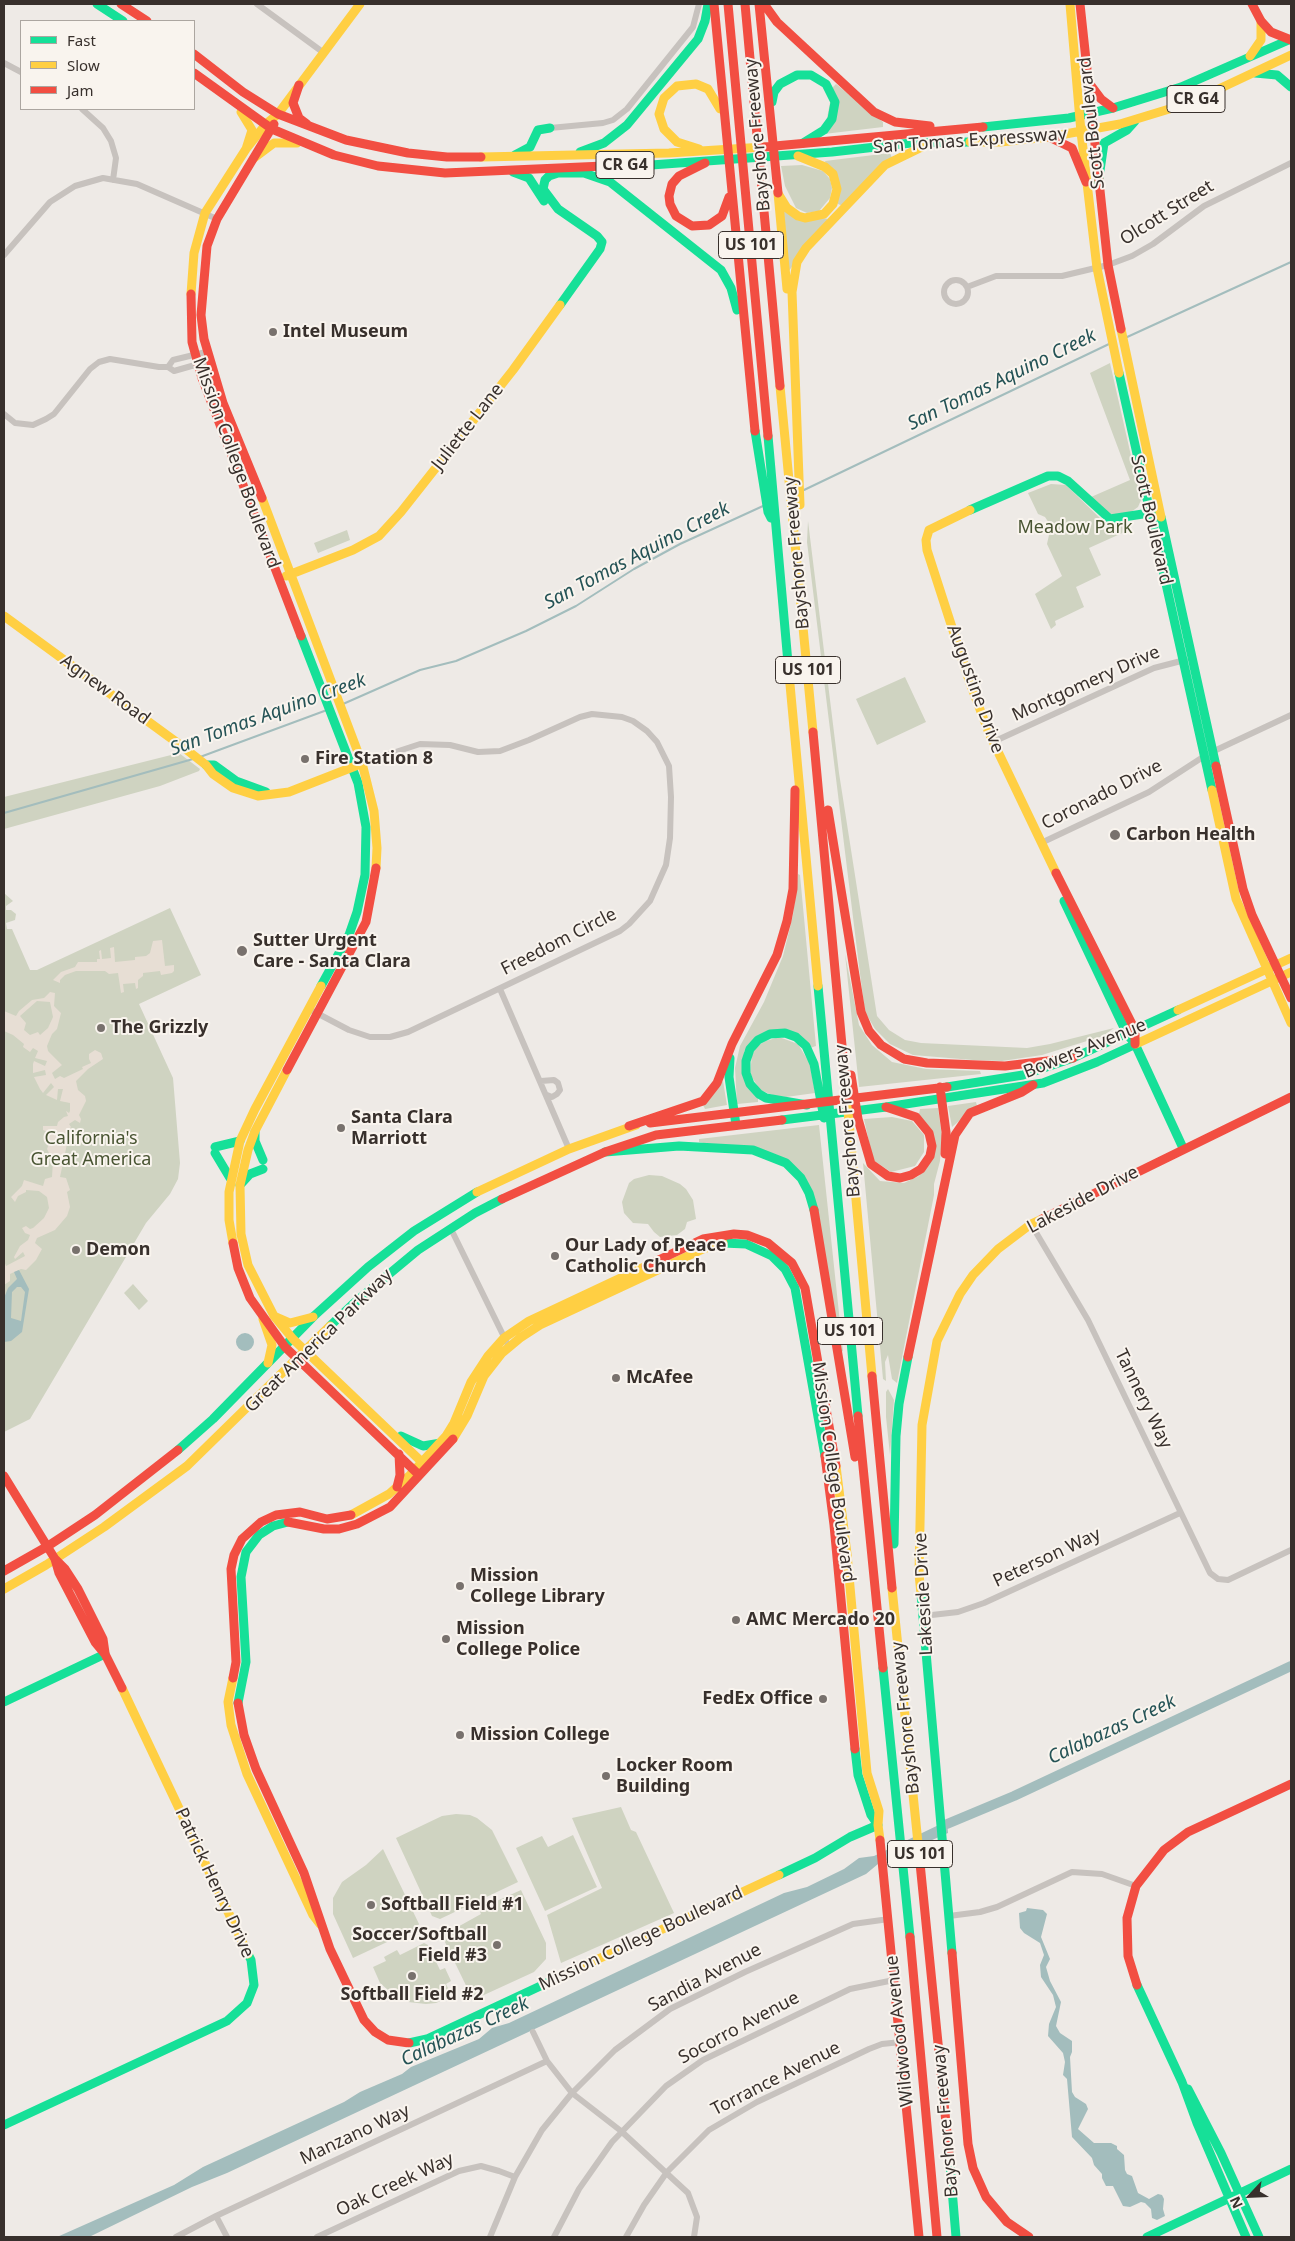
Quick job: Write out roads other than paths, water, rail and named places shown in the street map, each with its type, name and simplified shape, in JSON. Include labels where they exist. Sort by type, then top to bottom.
[{"type":"main road","points":[[97,4],[121,20]]},
{"type":"main road","points":[[121,4],[145,20]]},
{"type":"main road","name":"Mission College Boulevard","points":[[360,4],[269,127],[254,158],[217,219],[207,246],[203,277],[201,315],[208,357],[222,404],[263,500],[362,762],[370,788],[376,830],[374,879],[366,922],[255,1109],[240,1140],[231,1180],[229,1220],[235,1257],[244,1284],[263,1319],[285,1347],[417,1473]]},
{"type":"main road","points":[[575,154],[604,143],[627,125],[698,39],[705,21],[708,4]]},
{"type":"main road","points":[[714,4],[753,421]]},
{"type":"main road","name":"Bayshore Freeway","points":[[728,4],[768,487],[776,527],[867,1512],[906,1890],[937,2237]]},
{"type":"main road","name":"Bayshore Freeway","points":[[745,4],[794,480],[798,563],[833,954],[956,2237]]},
{"type":"main road","points":[[759,4],[794,362]]},
{"type":"main road","points":[[764,4],[777,22],[874,112],[895,122],[918,126],[950,125],[958,130]]},
{"type":"main road","name":"Scott Boulevard","points":[[1070,4],[1086,182],[1097,268],[1115,359],[1236,899],[1291,1023]]},
{"type":"main road","name":"Scott Boulevard","points":[[1080,4],[1108,265],[1126,356],[1247,901],[1291,998]]},
{"type":"main road","points":[[1252,4],[1261,21],[1271,32],[1291,39]]},
{"type":"main road","points":[[1249,58],[1261,40],[1261,21]]},
{"type":"main road","name":"San Tomas Expressway","points":[[712,161],[756,158],[785,151],[800,145],[1051,121],[1080,116],[1181,87],[1291,39]]},
{"type":"main road","name":"CR G4","points":[[195,55],[244,92],[278,114],[349,141],[408,154],[447,157],[508,157],[702,151]]},
{"type":"main road","name":"San Tomas Expressway","points":[[702,151],[756,148],[785,151],[796,155],[935,142],[1000,142],[1081,132],[1136,120],[1189,103],[1291,56]]},
{"type":"main road","points":[[1254,73],[1277,75],[1291,86]]},
{"type":"main road","name":"CR G4","points":[[195,74],[269,127],[302,143],[334,155],[403,170],[445,173],[712,161]]},
{"type":"main road","points":[[770,114],[774,92],[780,84],[789,78],[797,74],[811,75],[826,84],[835,102],[832,120],[824,130],[800,145]]},
{"type":"main road","points":[[1291,74],[1291,86]]},
{"type":"main road","points":[[1089,83],[1100,99],[1113,108]]},
{"type":"main road","points":[[702,151],[694,146],[677,142],[664,129],[660,120],[660,109],[666,94],[684,84],[702,86],[708,89],[717,102],[725,126]]},
{"type":"main road","points":[[299,85],[293,103],[294,110],[299,118],[312,128]]},
{"type":"main road","points":[[236,104],[248,120],[252,130],[246,150]]},
{"type":"main road","points":[[1098,184],[1101,153],[1104,143],[1127,130],[1136,120]]},
{"type":"main road","name":"Mission College Boulevard","points":[[269,127],[246,150],[205,213],[194,253],[191,286],[191,329],[198,364],[353,768],[365,812],[367,854],[357,912],[348,935],[254,1131],[245,1158],[240,1186],[240,1220],[244,1250],[259,1289],[274,1316],[304,1350],[425,1465]]},
{"type":"main road","points":[[550,128],[542,134],[542,146],[553,155]]},
{"type":"main road","points":[[508,157],[528,149],[538,130],[550,128]]},
{"type":"main road","points":[[1048,137],[1072,148],[1086,182]]},
{"type":"main road","points":[[794,480],[792,292],[793,276],[797,262],[806,248],[885,165],[904,154],[935,142]]},
{"type":"main road","points":[[254,158],[274,144],[302,143]]},
{"type":"main road","points":[[776,188],[787,208],[798,216],[805,218],[824,214],[834,204],[837,189],[833,174],[825,167],[804,160],[796,155]]},
{"type":"main road","points":[[712,161],[679,176],[672,184],[669,196],[670,204],[676,216],[692,226],[703,227],[714,223],[725,212],[731,188]]},
{"type":"main road","points":[[542,169],[555,173],[584,173],[610,182],[721,270],[729,282],[735,301],[753,421],[768,487]]},
{"type":"main road","points":[[512,171],[529,178],[546,202],[558,209]]},
{"type":"main road","points":[[555,173],[545,180],[544,189],[558,209]]},
{"type":"main road","name":"Juliette Lane","points":[[291,574],[353,550],[378,536],[401,512],[513,370],[600,249],[602,242],[597,236],[558,209]]},
{"type":"main road","name":"Augustine Drive","points":[[1149,514],[1110,519],[1068,481],[1058,476],[1048,476],[1008,492],[929,530],[926,540],[927,550],[970,683],[993,742],[1131,1032],[1183,1148]]},
{"type":"main road","points":[[1149,514],[1160,511]]},
{"type":"main road","points":[[279,579],[291,574]]},
{"type":"main road","name":"Agnew Road","points":[[4,616],[206,765],[214,765],[247,786],[274,794],[289,792],[353,768],[362,762]]},
{"type":"main road","points":[[1203,758],[1214,751]]},
{"type":"main road","points":[[628,1126],[690,1108],[703,1101],[717,1083],[732,1044],[777,955],[788,921],[793,889],[794,796],[799,771]]},
{"type":"main road","points":[[817,777],[826,801],[861,1012],[874,1039],[895,1055],[927,1063],[1005,1066],[1073,1058]]},
{"type":"main road","points":[[833,954],[858,1119],[867,1155],[872,1164],[882,1174],[894,1178],[905,1177],[916,1173],[925,1165],[930,1156],[931,1140],[926,1127],[916,1117],[886,1107]]},
{"type":"main road","name":"Bowers Avenue","points":[[807,1105],[1023,1075],[1073,1058],[1291,958]]},
{"type":"main road","name":"Bowers Avenue","points":[[808,1115],[870,1107],[886,1107],[1033,1085],[1077,1071],[1291,972]]},
{"type":"main road","points":[[807,1105],[766,1098],[759,1094],[750,1084],[746,1074],[746,1061],[750,1049],[758,1040],[770,1034],[785,1033],[796,1037],[808,1049],[816,1074],[837,1192]]},
{"type":"main road","points":[[732,1044],[729,1077],[736,1125]]},
{"type":"main road","points":[[890,1564],[894,1542],[896,1436],[899,1404],[955,1135],[962,1122],[980,1108],[1022,1092],[1033,1085]]},
{"type":"main road","points":[[940,1087],[946,1132],[944,1181]]},
{"type":"main road","name":"Lakeside Drive","points":[[1029,2237],[1008,2222],[993,2207],[981,2189],[970,2158],[919,1574],[922,1425],[937,1341],[960,1294],[972,1275],[998,1249],[1031,1224],[1183,1148],[1291,1097]]},
{"type":"main road","name":"Great America Parkway","points":[[4,1571],[48,1546],[102,1510],[163,1463],[213,1419],[314,1316],[368,1267],[414,1230],[468,1197],[569,1149],[628,1126],[734,1112],[807,1105]]},
{"type":"main road","name":"Great America Parkway","points":[[4,1589],[56,1559],[127,1512],[198,1457],[304,1350],[380,1280],[475,1213],[605,1152],[656,1135],[808,1115]]},
{"type":"main road","points":[[240,1186],[250,1174],[263,1165],[255,1141],[254,1131]]},
{"type":"main road","points":[[231,1180],[215,1150],[240,1140]]},
{"type":"main road","points":[[605,1152],[679,1146],[753,1150],[786,1163],[801,1178],[809,1193],[814,1209],[851,1433],[860,1501],[867,1512]]},
{"type":"main road","name":"Mission College Boulevard","points":[[425,1465],[454,1424],[476,1374],[488,1356],[504,1338],[537,1316],[712,1236],[734,1234],[760,1239],[778,1249],[792,1263],[802,1280],[833,1446],[847,1554],[867,1773],[879,1811],[878,1825]]},
{"type":"main road","name":"Mission College Boulevard","points":[[320,1924],[319,1913],[304,1873],[251,1756],[239,1710],[246,1662],[241,1577],[243,1560],[253,1542],[273,1526],[290,1522],[324,1529],[334,1529],[357,1524],[390,1507],[417,1473],[458,1434],[482,1381],[509,1347],[540,1325],[712,1245],[737,1243],[754,1246],[772,1256],[785,1269],[793,1283],[797,1296],[827,1470],[838,1556],[858,1775],[871,1815],[878,1825]]},
{"type":"main road","points":[[274,1316],[290,1323],[314,1316]]},
{"type":"main road","points":[[263,1319],[272,1345],[267,1366]]},
{"type":"main road","points":[[390,1431],[418,1445],[427,1446],[441,1442]]},
{"type":"main road","points":[[397,1487],[400,1475],[398,1454]]},
{"type":"main road","name":"Mission College Boulevard","points":[[417,1473],[378,1501],[348,1517],[327,1519],[291,1512],[269,1517],[254,1526],[242,1539],[234,1554],[231,1569],[236,1657],[228,1702],[231,1725],[247,1774],[313,1915],[320,1924],[361,2014],[369,2027],[388,2040],[401,2043],[416,2042],[816,1858],[850,1837],[878,1825]]},
{"type":"main road","name":"Patrick Henry Drive","points":[[4,1476],[56,1559],[58,1573],[71,1593],[95,1642],[105,1654],[251,1960],[254,1985],[247,2004],[227,2021],[114,2072],[4,2125]]},
{"type":"main road","points":[[4,1702],[105,1654]]},
{"type":"main road","points":[[1246,2237],[1228,2199],[1182,2082],[1134,1978],[1128,1956],[1127,1918],[1136,1886],[1164,1850],[1181,1837],[1291,1784]]},
{"type":"main road","name":"Wildwood Avenue","points":[[878,1825],[884,1862],[919,2237]]},
{"type":"main road","points":[[1182,2082],[1188,2089],[1205,2121],[1260,2237]]},
{"type":"main road","points":[[1151,2236],[1291,2170]]},
{"type":"main road","points":[[952,2188],[961,2217],[963,2237]]},
{"type":"street","points":[[257,4],[324,53]]},
{"type":"street","points":[[550,128],[603,123],[613,120],[627,109],[692,27],[699,4]]},
{"type":"street","points":[[4,63],[20,71]]},
{"type":"street","points":[[83,110],[103,128],[111,141],[116,158],[113,180]]},
{"type":"street","name":"Olcott Street","points":[[967,287],[996,276],[1062,276],[1108,265],[1153,244],[1204,206],[1291,163]]},
{"type":"street","points":[[4,255],[50,202],[76,186],[103,178],[137,184],[217,219]]},
{"type":"street","points":[[168,367],[173,360],[195,354],[208,357]]},
{"type":"street","points":[[4,414],[15,423],[33,425],[46,420],[54,414],[90,369],[99,362],[110,358],[168,367],[174,371],[198,364],[208,357]]},
{"type":"street","name":"Montgomery Drive","points":[[993,742],[1154,668],[1193,658]]},
{"type":"street","name":"Freedom Circle","points":[[313,1011],[370,1038],[390,1038],[408,1032],[610,936],[629,924],[650,901],[666,865],[670,838],[671,775],[665,756],[656,742],[647,731],[633,721],[610,714],[592,714],[580,717],[529,740],[500,750],[478,752],[450,745],[420,744],[362,762]]},
{"type":"street","points":[[1214,751],[1291,715]]},
{"type":"street","name":"Coronado Drive","points":[[1041,843],[1149,792],[1203,758]]},
{"type":"street","points":[[500,989],[569,1149]]},
{"type":"street","points":[[541,1081],[554,1080],[558,1083],[560,1090],[557,1094],[552,1097],[547,1095]]},
{"type":"street","name":"Tannery Way","points":[[1031,1224],[1085,1313],[1210,1573],[1218,1579],[1228,1580],[1291,1550]]},
{"type":"street","points":[[451,1229],[509,1347]]},
{"type":"street","name":"Peterson Way","points":[[923,1616],[958,1612],[984,1603],[1180,1513]]},
{"type":"street","points":[[949,1916],[980,1912],[997,1907],[1072,1872],[1102,1874],[1136,1886]]},
{"type":"street","name":"Sandia Avenue","points":[[490,2237],[515,2177],[542,2130],[572,2093],[615,2050],[670,2009],[745,1972],[853,1924],[889,1919]]},
{"type":"street","name":"Socorro Avenue","points":[[554,2237],[579,2189],[621,2131],[666,2086],[703,2060],[850,1989],[894,1980]]},
{"type":"street","points":[[533,2032],[547,2061],[572,2093],[621,2131],[688,2193],[698,2217],[694,2237]]},
{"type":"street","name":"Torrance Avenue","points":[[626,2237],[644,2204],[666,2172],[709,2130],[748,2106],[869,2049],[882,2044],[901,2042]]},
{"type":"street","name":"Manzano Way","points":[[176,2237],[216,2216],[547,2061]]},
{"type":"street","name":"Oak Creek Way","points":[[317,2237],[459,2170],[481,2166],[515,2177]]},
{"type":"street","points":[[216,2216],[227,2237]]},
{"type":"water","points":[[19,1270],[29,1289],[22,1332],[11,1341],[4,1342],[4,1298],[8,1288],[17,1279],[14,1272]],"holes":[[[17,1287],[21,1287],[25,1292],[21,1321],[11,1318],[12,1292]]]},
{"type":"water","points":[[241,1333],[249,1333],[254,1338],[252,1349],[241,1351],[236,1346],[236,1338]]},
{"type":"water","points":[[947,1821],[948,1833],[878,1864],[866,1874],[227,2173],[192,2187],[89,2237],[57,2237],[174,2185],[203,2167],[344,2102],[360,2092],[402,2074],[411,2067],[479,2039],[492,2028],[509,2023],[784,1893],[807,1887],[844,1869],[859,1858],[874,1856]]},
{"type":"water","points":[[1027,1908],[1043,1910],[1047,1914],[1041,1937],[1050,1959],[1046,1967],[1050,1981],[1061,2002],[1056,2026],[1060,2033],[1072,2041],[1070,2057],[1072,2092],[1075,2097],[1086,2104],[1088,2109],[1078,2129],[1094,2143],[1111,2143],[1117,2146],[1117,2149],[1124,2155],[1125,2170],[1127,2174],[1132,2176],[1138,2193],[1149,2199],[1158,2194],[1162,2195],[1165,2216],[1157,2220],[1152,2218],[1151,2209],[1145,2203],[1141,2202],[1130,2207],[1123,2206],[1113,2186],[1106,2186],[1102,2174],[1094,2165],[1092,2158],[1072,2137],[1067,2079],[1063,2075],[1065,2062],[1063,2053],[1048,2036],[1049,2024],[1056,2007],[1053,1995],[1041,1977],[1040,1965],[1044,1955],[1040,1943],[1024,1933],[1020,1928],[1019,1913],[1026,1911]]},
{"type":"waterway","name":"San Tomas Aquino Creek","points":[[1125,338],[1291,262]]},
{"type":"waterway","name":"San Tomas Aquino Creek","points":[[804,490],[1109,344]]},
{"type":"waterway","name":"San Tomas Aquino Creek","points":[[343,704],[420,670],[456,661],[526,631],[576,606],[634,569],[680,544],[763,506]]},
{"type":"waterway","name":"San Tomas Aquino Creek","points":[[200,757],[327,710]]},
{"type":"waterway","name":"San Tomas Aquino Creek","points":[[4,813],[193,759]]},
{"type":"waterway","name":"Calabazas Creek","points":[[947,1824],[1014,1796],[1291,1666]]},
{"type":"place","name":"Intel Museum","points":[[273,332]]},
{"type":"place","name":"Fire Station 8","points":[[305,759]]},
{"type":"place","name":"Carbon Health","points":[[1115,835]]},
{"type":"place","name":"Sutter Urgent Care - Santa Clara","points":[[242,951]]},
{"type":"place","name":"The Grizzly","points":[[101,1028]]},
{"type":"place","name":"Santa Clara Marriott","points":[[341,1128]]},
{"type":"place","name":"Demon","points":[[76,1250]]},
{"type":"place","name":"Our Lady of Peace Catholic Church","points":[[555,1256]]},
{"type":"place","name":"McAfee","points":[[616,1378]]},
{"type":"place","name":"Mission College Library","points":[[460,1586]]},
{"type":"place","name":"AMC Mercado 20","points":[[736,1620]]},
{"type":"place","name":"Mission College Police","points":[[446,1639]]},
{"type":"place","name":"FedEx Office","points":[[823,1699]]},
{"type":"place","name":"Mission College","points":[[460,1735]]},
{"type":"place","name":"Locker Room Building","points":[[606,1776]]},
{"type":"place","name":"Softball Field #1","points":[[371,1905]]},
{"type":"place","name":"Soccer/Softball Field #3","points":[[497,1945]]},
{"type":"place","name":"Softball Field #2","points":[[412,1976]]},
{"type":"park label","name":"Meadow Park","points":[[1075,528]]},
{"type":"park label","name":"California's Great America","points":[[91,1149]]}]
